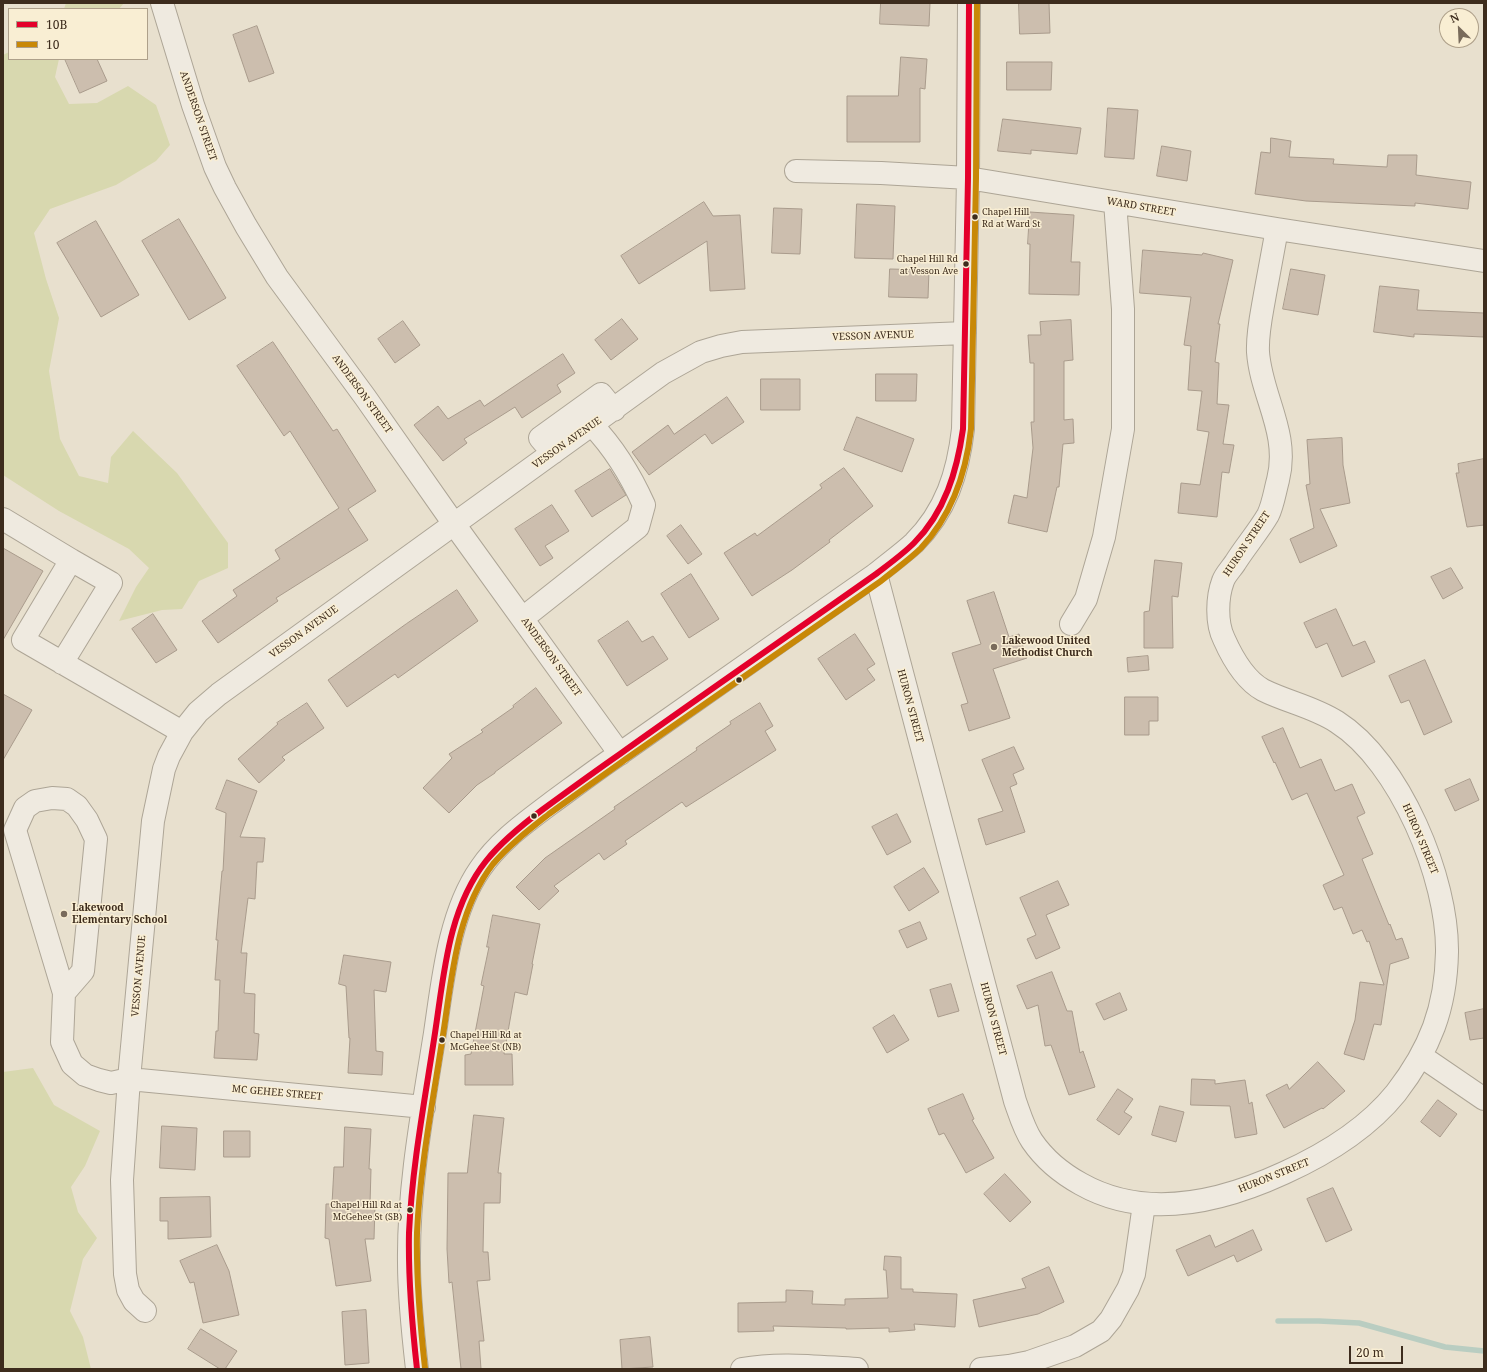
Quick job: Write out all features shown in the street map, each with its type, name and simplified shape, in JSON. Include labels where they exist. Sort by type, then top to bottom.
[{"type":"street","name":"ANDERSON STREET","points":[[162,3],[215,167],[246,226],[277,277],[365,397],[454,524],[620,754]]},
{"type":"street","points":[[417,1369],[409,1263],[412,1195],[448,954],[456,919],[468,887],[493,851],[508,836],[620,754],[876,574],[914,542],[928,526],[939,510],[950,489],[959,456],[963,429],[968,178],[969,3]]},
{"type":"street","name":"WARD STREET","points":[[796,171],[881,172],[968,178],[1277,229],[1484,261]]},
{"type":"street","points":[[1071,624],[1086,599],[1104,537],[1123,429],[1124,309],[1115,202]]},
{"type":"street","name":"HURON STREET","points":[[876,574],[1013,1094],[1023,1124],[1032,1141],[1048,1162],[1066,1176],[1091,1190],[1110,1197],[1144,1204],[1170,1205],[1200,1202],[1230,1194],[1270,1180],[1311,1161],[1342,1142],[1372,1119],[1394,1096],[1416,1066],[1432,1034],[1440,1012],[1446,977],[1446,922],[1434,870],[1412,816],[1393,782],[1376,757],[1350,730],[1333,719],[1260,688],[1246,676],[1238,665],[1222,636],[1218,620],[1218,604],[1223,580],[1269,512],[1280,474],[1282,456],[1281,443],[1277,423],[1259,364],[1257,345],[1261,313],[1277,229]]},
{"type":"street","name":"VESSON AVENUE","points":[[145,1311],[134,1301],[128,1290],[125,1274],[122,1180],[129,1079],[153,821],[164,770],[182,732],[198,712],[219,694],[668,370],[701,352],[721,346],[756,340],[964,333]]},
{"type":"street","points":[[553,453],[540,438],[601,394],[614,410]]},
{"type":"street","points":[[523,618],[638,527],[644,505],[639,492],[633,480],[608,443],[592,425]]},
{"type":"street","points":[[3,519],[112,583],[62,663]]},
{"type":"street","points":[[71,560],[23,640],[182,732]]},
{"type":"street","points":[[11,819],[35,801],[52,798],[67,799],[77,806],[87,820],[96,839],[83,971],[64,993]]},
{"type":"street","name":"MC GEHEE STREET","points":[[11,819],[64,993],[62,1042],[72,1064],[85,1075],[111,1083],[129,1079],[424,1107]]},
{"type":"street","points":[[1421,1056],[1484,1099]]},
{"type":"street","points":[[981,1369],[1029,1362],[1075,1346],[1101,1331],[1112,1319],[1134,1274],[1144,1204]]},
{"type":"street","points":[[742,1369],[757,1366],[795,1366],[857,1369]]},
{"type":"green space","points":[[66,3],[124,3],[120,8],[64,8]]},
{"type":"green space","points":[[8,52],[8,60],[59,60],[55,77],[69,104],[97,103],[128,86],[156,105],[170,145],[156,161],[116,185],[50,209],[34,233],[46,279],[59,318],[49,371],[60,439],[79,476],[108,483],[111,457],[133,431],[177,473],[228,543],[228,568],[199,581],[182,609],[162,610],[119,621],[136,587],[149,568],[129,549],[59,511],[3,475],[3,55]]},
{"type":"green space","points":[[33,1068],[54,1105],[100,1131],[85,1166],[71,1187],[78,1212],[97,1238],[83,1259],[70,1311],[83,1337],[91,1369],[3,1369],[3,1072]]},
{"type":"building","points":[[881,3],[930,3],[929,26],[880,24]]},
{"type":"building","points":[[1019,3],[1049,3],[1050,33],[1020,34]]},
{"type":"building","points":[[257,26],[274,73],[249,82],[233,35]]},
{"type":"building","points":[[901,57],[927,59],[925,89],[920,88],[920,142],[847,142],[847,96],[898,96]]},
{"type":"building","points":[[65,60],[97,60],[107,81],[80,93]]},
{"type":"building","points":[[1007,62],[1052,62],[1051,90],[1007,90]]},
{"type":"building","points":[[1108,108],[1138,110],[1134,159],[1105,157]]},
{"type":"building","points":[[1003,119],[1081,128],[1077,154],[1031,150],[1031,154],[998,151]]},
{"type":"building","points":[[1271,138],[1291,141],[1289,157],[1334,159],[1333,164],[1387,167],[1388,155],[1417,155],[1416,175],[1471,182],[1468,209],[1415,203],[1415,206],[1306,201],[1255,194],[1261,152],[1270,153]]},
{"type":"building","points":[[1162,146],[1191,151],[1187,181],[1157,176]]},
{"type":"building","points":[[704,202],[713,216],[740,215],[745,289],[710,291],[707,241],[639,284],[621,256]]},
{"type":"building","points":[[857,204],[895,206],[893,259],[855,258]]},
{"type":"building","points":[[774,208],[802,209],[800,254],[772,253]]},
{"type":"building","points":[[1030,212],[1074,215],[1071,262],[1080,262],[1079,295],[1029,294],[1030,244],[1028,244]]},
{"type":"building","points":[[179,219],[226,298],[189,320],[142,241]]},
{"type":"building","points":[[96,221],[139,295],[101,317],[57,243]]},
{"type":"building","points":[[1143,250],[1202,255],[1203,253],[1233,260],[1218,324],[1220,324],[1215,362],[1219,363],[1217,404],[1229,405],[1223,444],[1234,445],[1229,473],[1222,472],[1217,517],[1178,513],[1181,483],[1200,485],[1209,432],[1197,430],[1202,391],[1188,390],[1191,346],[1184,345],[1191,297],[1140,293]]},
{"type":"building","points":[[890,269],[929,270],[928,298],[889,297]]},
{"type":"building","points":[[1291,269],[1325,275],[1318,315],[1283,309]]},
{"type":"building","points":[[1380,286],[1419,290],[1417,310],[1484,313],[1484,337],[1414,334],[1414,337],[1374,332]]},
{"type":"building","points":[[622,319],[638,339],[611,360],[595,340]]},
{"type":"building","points":[[1071,320],[1073,360],[1064,361],[1064,420],[1073,419],[1074,443],[1063,444],[1059,487],[1057,487],[1047,532],[1008,523],[1014,495],[1027,498],[1033,448],[1031,422],[1034,422],[1034,363],[1030,363],[1028,335],[1041,335],[1040,322]]},
{"type":"building","points":[[403,321],[420,345],[395,363],[378,339]]},
{"type":"building","points":[[273,342],[333,431],[337,429],[376,491],[348,509],[368,540],[276,598],[278,601],[218,643],[202,621],[237,596],[233,590],[280,559],[275,550],[339,508],[290,431],[284,436],[237,366]]},
{"type":"building","points":[[563,354],[575,373],[557,385],[561,392],[522,418],[515,407],[464,439],[467,443],[443,461],[414,425],[438,406],[448,419],[480,400],[484,406]]},
{"type":"building","points":[[876,374],[917,374],[916,401],[876,401]]},
{"type":"building","points":[[761,379],[800,379],[800,410],[761,410]]},
{"type":"building","points":[[727,397],[744,422],[712,444],[705,434],[649,475],[632,452],[668,425],[674,434]]},
{"type":"building","points":[[857,417],[914,439],[902,472],[844,450]]},
{"type":"building","points":[[1342,438],[1343,465],[1350,503],[1320,509],[1337,546],[1300,563],[1290,539],[1314,528],[1306,485],[1310,484],[1307,440]]},
{"type":"building","points":[[1484,459],[1484,525],[1467,527],[1456,473],[1459,473],[1458,464]]},
{"type":"building","points":[[844,468],[873,506],[829,540],[830,542],[792,570],[752,596],[724,553],[755,533],[757,536],[822,488],[820,485]]},
{"type":"building","points":[[610,469],[626,495],[592,517],[575,491]]},
{"type":"building","points":[[552,505],[569,531],[545,546],[553,558],[540,566],[515,529]]},
{"type":"building","points":[[681,525],[702,554],[688,564],[667,536]]},
{"type":"building","points":[[3,548],[43,571],[3,640]]},
{"type":"building","points":[[1155,560],[1182,563],[1178,597],[1172,596],[1173,648],[1144,648],[1144,612],[1149,611]]},
{"type":"building","points":[[1451,568],[1463,588],[1443,599],[1431,577]]},
{"type":"building","points":[[691,574],[719,619],[689,638],[661,594]]},
{"type":"building","points":[[457,590],[478,621],[398,678],[395,674],[347,707],[328,680],[406,624]]},
{"type":"building","points":[[994,592],[1009,637],[1019,634],[1027,658],[993,669],[1010,718],[969,731],[961,705],[968,703],[952,653],[981,644],[967,601]]},
{"type":"building","points":[[1336,609],[1353,646],[1365,641],[1375,662],[1342,677],[1327,643],[1316,648],[1304,623]]},
{"type":"building","points":[[153,614],[177,650],[156,663],[132,629]]},
{"type":"building","points":[[628,621],[642,642],[653,636],[668,659],[627,686],[598,641]]},
{"type":"building","points":[[855,634],[875,664],[867,669],[875,680],[846,700],[818,659]]},
{"type":"building","points":[[1148,656],[1149,670],[1128,672],[1127,658]]},
{"type":"building","points":[[1425,660],[1452,722],[1424,735],[1409,700],[1401,703],[1389,676]]},
{"type":"building","points":[[536,688],[562,723],[477,785],[449,813],[423,788],[452,758],[449,754],[483,732],[481,730],[514,707],[513,706]]},
{"type":"building","points":[[3,694],[32,710],[3,760]]},
{"type":"building","points":[[1125,697],[1158,697],[1158,721],[1149,721],[1149,735],[1125,735]]},
{"type":"building","points":[[307,703],[324,728],[282,757],[285,760],[259,783],[238,759],[278,724],[277,723]]},
{"type":"building","points":[[760,703],[773,726],[765,731],[776,750],[686,807],[682,802],[625,841],[627,844],[604,860],[599,853],[554,886],[559,891],[539,910],[516,887],[545,858],[615,809],[614,807],[697,750],[696,748],[731,724],[730,722]]},
{"type":"building","points":[[1283,728],[1300,768],[1321,759],[1335,791],[1352,784],[1365,813],[1357,817],[1373,854],[1362,859],[1396,940],[1402,938],[1409,958],[1390,964],[1381,1025],[1374,1024],[1364,1060],[1344,1054],[1355,1020],[1360,982],[1384,985],[1369,941],[1367,942],[1362,930],[1353,934],[1342,907],[1334,910],[1323,885],[1344,875],[1307,793],[1292,800],[1262,737]]},
{"type":"building","points":[[1014,747],[1024,769],[1013,774],[1017,784],[1010,787],[1025,832],[986,845],[978,819],[1003,811],[982,760]]},
{"type":"building","points":[[1470,779],[1479,800],[1455,811],[1445,790]]},
{"type":"building","points":[[227,780],[257,791],[240,837],[265,838],[263,862],[257,862],[255,899],[248,898],[241,953],[247,953],[244,993],[255,994],[254,1033],[259,1034],[257,1060],[214,1058],[216,1031],[218,1031],[220,980],[215,980],[218,940],[216,940],[223,871],[226,813],[216,809]]},
{"type":"building","points":[[897,814],[911,842],[887,855],[872,827]]},
{"type":"building","points":[[924,868],[939,892],[909,911],[894,887]]},
{"type":"building","points":[[1058,881],[1069,905],[1046,915],[1060,948],[1036,959],[1027,939],[1036,935],[1020,898]]},
{"type":"building","points":[[493,915],[540,924],[527,995],[515,992],[504,1054],[512,1054],[513,1085],[465,1085],[465,1055],[471,1054],[484,986],[481,985],[489,947],[487,947]]},
{"type":"building","points":[[920,922],[927,939],[907,948],[899,931]]},
{"type":"building","points":[[344,955],[391,962],[386,992],[374,990],[376,1051],[383,1052],[382,1075],[348,1073],[350,1038],[346,986],[339,984]]},
{"type":"building","points":[[1052,972],[1067,1011],[1072,1011],[1080,1053],[1083,1051],[1095,1087],[1069,1095],[1051,1045],[1045,1046],[1038,1005],[1027,1009],[1017,986]]},
{"type":"building","points":[[951,984],[959,1011],[938,1017],[930,990]]},
{"type":"building","points":[[1120,993],[1127,1010],[1104,1020],[1096,1004]]},
{"type":"building","points":[[1484,1009],[1484,1038],[1470,1040],[1465,1013]]},
{"type":"building","points":[[894,1015],[909,1040],[887,1053],[873,1028]]},
{"type":"building","points":[[1318,1062],[1345,1091],[1323,1109],[1322,1108],[1284,1128],[1266,1095],[1287,1084],[1289,1089]]},
{"type":"building","points":[[1192,1079],[1215,1080],[1215,1084],[1245,1080],[1249,1104],[1252,1102],[1257,1134],[1235,1138],[1230,1106],[1191,1105]]},
{"type":"building","points":[[1118,1089],[1133,1099],[1124,1112],[1132,1117],[1119,1135],[1097,1120]]},
{"type":"building","points":[[963,1094],[974,1119],[972,1120],[994,1158],[966,1173],[944,1133],[939,1135],[928,1109]]},
{"type":"building","points":[[1438,1100],[1457,1114],[1440,1137],[1421,1122]]},
{"type":"building","points":[[1160,1106],[1184,1112],[1176,1142],[1152,1135]]},
{"type":"building","points":[[474,1115],[504,1118],[498,1173],[501,1173],[500,1203],[484,1203],[483,1252],[488,1252],[490,1280],[477,1281],[484,1341],[479,1341],[481,1369],[461,1369],[452,1282],[449,1283],[447,1249],[448,1173],[467,1173]]},
{"type":"building","points":[[162,1126],[197,1128],[195,1170],[160,1168]]},
{"type":"building","points":[[345,1127],[371,1129],[369,1169],[371,1169],[370,1205],[375,1205],[374,1239],[365,1239],[371,1281],[336,1286],[329,1239],[325,1238],[326,1204],[332,1204],[334,1167],[343,1167]]},
{"type":"building","points":[[224,1131],[250,1131],[250,1157],[224,1157]]},
{"type":"building","points":[[1005,1174],[1031,1202],[1010,1222],[984,1194]]},
{"type":"building","points":[[1333,1188],[1352,1230],[1326,1242],[1307,1199]]},
{"type":"building","points":[[210,1197],[211,1237],[168,1239],[168,1221],[160,1221],[160,1198]]},
{"type":"building","points":[[1253,1230],[1262,1250],[1237,1262],[1234,1255],[1188,1276],[1176,1250],[1210,1235],[1215,1247]]},
{"type":"building","points":[[217,1245],[229,1271],[239,1315],[203,1323],[194,1282],[190,1283],[180,1261]]},
{"type":"building","points":[[885,1256],[901,1257],[901,1289],[913,1289],[913,1292],[957,1294],[955,1327],[914,1324],[915,1330],[889,1332],[889,1328],[846,1329],[773,1326],[774,1331],[738,1332],[738,1303],[786,1302],[786,1290],[813,1291],[812,1304],[845,1305],[845,1299],[888,1298],[886,1270],[884,1270]]},
{"type":"building","points":[[1049,1267],[1064,1302],[1038,1314],[979,1327],[973,1300],[1026,1288],[1022,1279]]},
{"type":"building","points":[[366,1310],[369,1363],[345,1365],[342,1312]]},
{"type":"building","points":[[201,1329],[237,1351],[225,1369],[220,1369],[188,1349]]},
{"type":"building","points":[[650,1337],[653,1367],[622,1369],[620,1340]]},
{"type":"waterway","points":[[1278,1321],[1359,1323],[1445,1347],[1484,1351]]},
{"type":"transit line","name":"10B","points":[[417,1369],[409,1267],[409,1233],[413,1183],[419,1133],[445,965],[456,921],[463,900],[473,880],[486,861],[499,847],[512,834],[535,816],[652,731],[901,555],[925,531],[942,504],[948,490],[957,460],[963,429],[968,178],[969,3]]},
{"type":"transit line","name":"10","points":[[425,1368],[417,1267],[417,1233],[421,1183],[427,1134],[453,968],[463,924],[481,883],[493,864],[506,850],[549,814],[881,581],[906,561],[921,548],[932,535],[941,522],[956,493],[969,446],[971,429],[976,178],[977,3]]},
{"type":"place","name":"Chapel Hill Rd at Ward St","points":[[975,217]]},
{"type":"place","name":"Chapel Hill Rd at Vesson Ave","points":[[966,264]]},
{"type":"place","name":"Lakewood United Methodist Church","points":[[994,647]]},
{"type":"place","name":"Lakewood Elementary School","points":[[64,914]]},
{"type":"place","name":"Chapel Hill Rd at McGehee St (NB)","points":[[442,1040]]},
{"type":"place","name":"Chapel Hill Rd at McGehee St (SB)","points":[[410,1210]]}]
